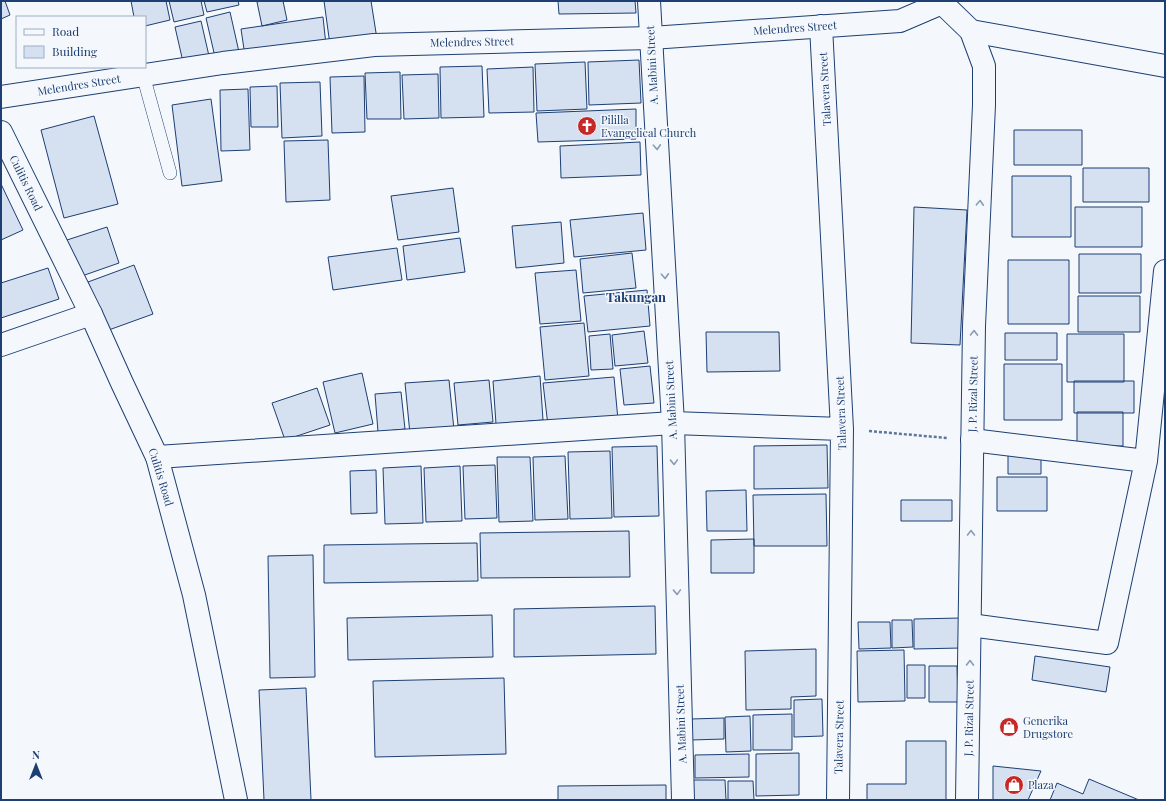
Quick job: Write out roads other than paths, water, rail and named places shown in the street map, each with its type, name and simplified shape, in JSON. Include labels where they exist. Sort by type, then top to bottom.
[{"type":"street","name":"A. Mabini Street","points":[[649,1],[673,423],[683,800]]},
{"type":"street","name":"Melendres Street","points":[[1,97],[223,63],[374,45],[651,38],[821,26],[900,20],[941,2]]},
{"type":"street","name":"J. P. Rizal Street","points":[[941,2],[971,31],[984,66],[984,105],[974,326],[967,800]]},
{"type":"street","name":"Talavera Street","points":[[821,26],[842,429],[838,800]]},
{"type":"street","points":[[971,31],[1165,66]]},
{"type":"street","name":"Culitis Road","points":[[1,132],[91,314],[157,456],[194,595],[236,800]]},
{"type":"street","points":[[970,625],[1107,642],[1146,461],[1165,271]]},
{"type":"street","points":[[1,345],[91,314]]},
{"type":"street","points":[[157,456],[673,423],[842,429]]},
{"type":"street","points":[[972,440],[1146,461]]},
{"type":"lane","points":[[143,76],[170,172]]},
{"type":"place","name":"Pililla Evangelical Church","points":[[587,126]]},
{"type":"place","name":"Generika Drugstore","points":[[1009,727]]},
{"type":"place","name":"Plaza","points":[[1014,785]]},
{"type":"district","name":"Takungan","points":[[636,297]]}]
